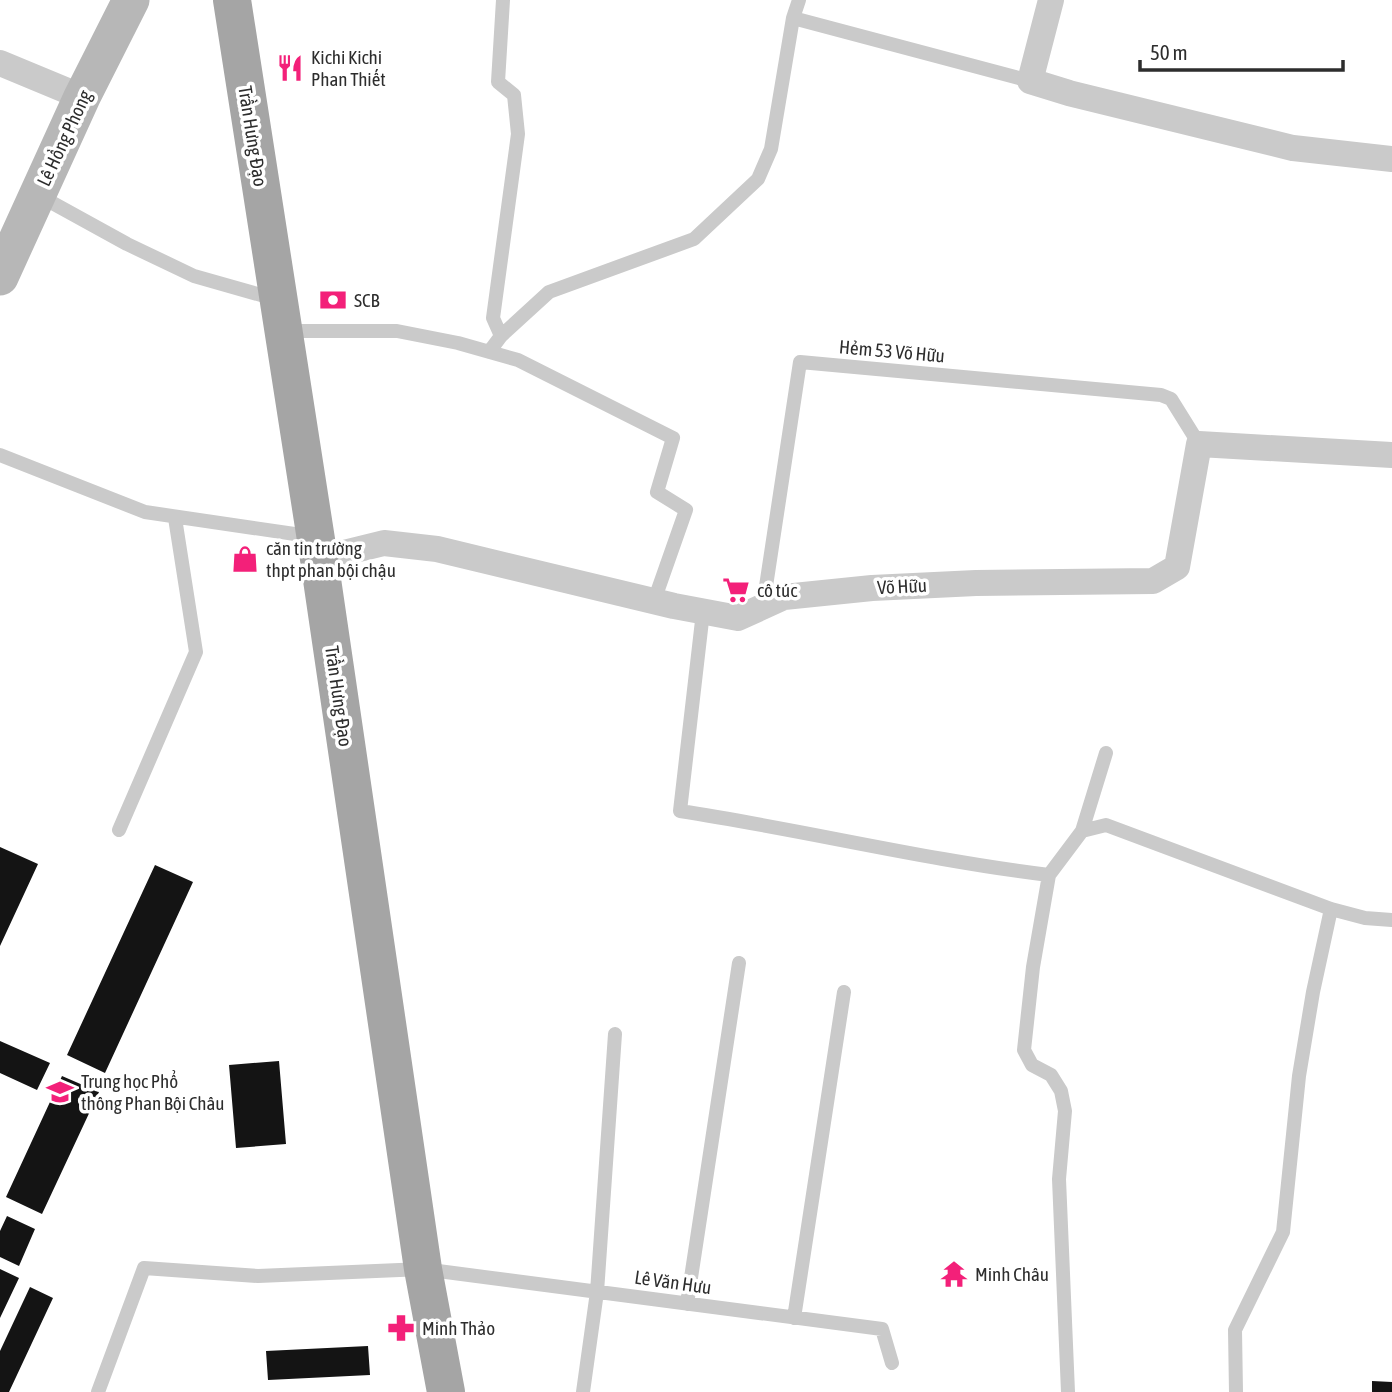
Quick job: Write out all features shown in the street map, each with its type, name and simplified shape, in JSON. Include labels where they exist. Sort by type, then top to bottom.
[{"type":"main road","name":"Lê Hồng Phong","points":[[0,277],[82,97],[131,0]]},
{"type":"main road","name":"Trần Hưng Đạo","points":[[232,0],[318,548],[423,1269],[446,1392]]},
{"type":"street","points":[[1051,0],[1030,81],[1293,148],[1392,159]]},
{"type":"street","points":[[0,63],[82,97]]},
{"type":"street","points":[[1199,444],[1392,455]]},
{"type":"street","name":"Võ Hữu","points":[[318,548],[384,543],[437,550],[738,618],[784,597],[872,587],[1153,581],[1177,567],[1199,444]]},
{"type":"lane","points":[[501,336],[493,318],[517,134],[514,95],[499,82],[503,0]]},
{"type":"lane","points":[[489,352],[501,336],[549,292],[694,239],[758,179],[771,149],[793,18],[800,0]]},
{"type":"lane","points":[[793,18],[1030,81]]},
{"type":"lane","points":[[37,195],[127,244],[281,315],[397,331],[518,360],[673,438],[657,492],[686,510],[654,601]]},
{"type":"lane","name":"Hẻm 53 Võ Hữu","points":[[764,606],[800,362],[1161,395],[1171,399],[1199,444]]},
{"type":"lane","points":[[0,456],[145,512],[318,548]]},
{"type":"lane","points":[[119,830],[196,652],[174,518]]},
{"type":"lane","points":[[703,612],[680,811],[977,866],[1049,875]]},
{"type":"lane","points":[[1068,1392],[1059,1179],[1065,1111],[1061,1091],[1051,1074],[1032,1065],[1024,1050],[1033,967],[1049,875],[1082,831],[1106,752]]},
{"type":"lane","points":[[1082,831],[1106,825],[1331,909],[1365,918],[1392,920]]},
{"type":"lane","points":[[1236,1392],[1236,1330],[1283,1232],[1299,1076],[1312,992],[1331,909]]},
{"type":"lane","points":[[687,1304],[739,963]]},
{"type":"lane","points":[[794,1318],[844,992]]},
{"type":"lane","points":[[583,1392],[597,1292],[615,1034]]},
{"type":"lane","name":"Lê Văn Hưu","points":[[99,1392],[144,1268],[258,1276],[423,1269],[882,1329],[892,1363]]},
{"type":"building","points":[[0,847],[38,864],[0,946]]},
{"type":"building","points":[[155,865],[193,882],[105,1073],[67,1055]]},
{"type":"building","points":[[0,1041],[50,1063],[37,1090],[0,1073]]},
{"type":"building","points":[[279,1061],[286,1144],[236,1148],[229,1065]]},
{"type":"building","points":[[62,1076],[99,1092],[42,1214],[6,1197]]},
{"type":"building","points":[[7,1216],[35,1229],[19,1266],[0,1257],[0,1231]]},
{"type":"building","points":[[0,1269],[19,1278],[0,1318]]},
{"type":"building","points":[[30,1287],[53,1298],[9,1392],[0,1392],[0,1351]]},
{"type":"building","points":[[368,1346],[370,1375],[268,1380],[266,1351]]},
{"type":"building","points":[[1372,1381],[1392,1382],[1392,1392],[1372,1392]]},
{"type":"place","name":"Kichi Kichi Phan Thiết","points":[[290,68]]},
{"type":"place","name":"SCB","points":[[333,300]]},
{"type":"place","name":"căn tin trường thpt phan bội chậu","points":[[245,559]]},
{"type":"place","name":"cô túc","points":[[736,590]]},
{"type":"place","name":"Trung học Phổ thông Phan Bội Châu","points":[[60,1092]]},
{"type":"place","name":"Minh Châu","points":[[954,1274]]},
{"type":"place","name":"Minh Thảo","points":[[401,1328]]}]
